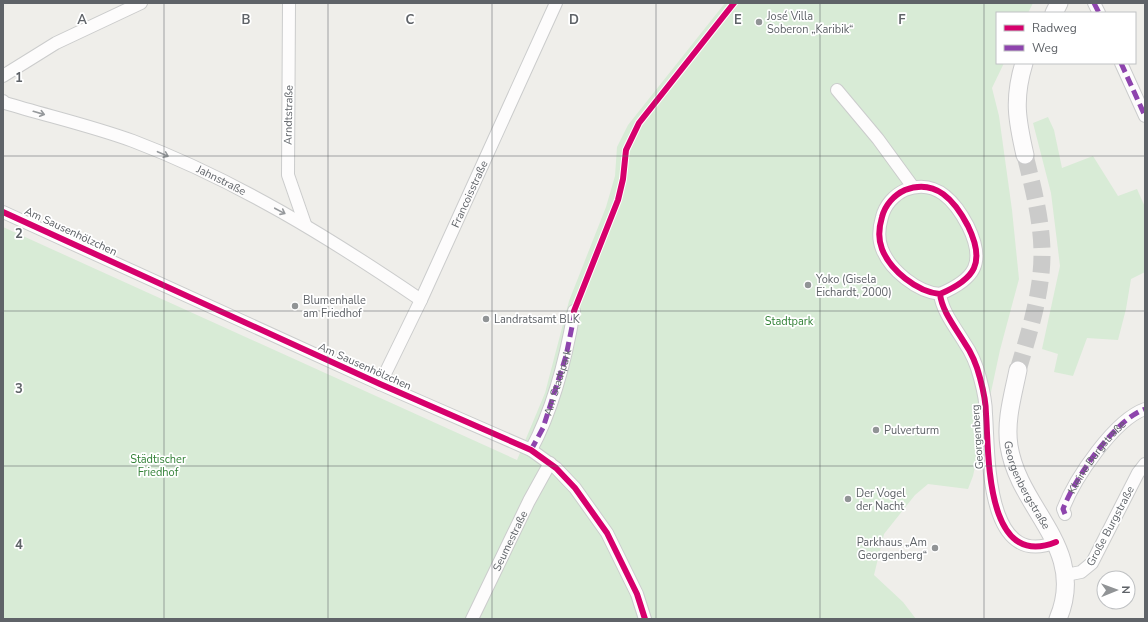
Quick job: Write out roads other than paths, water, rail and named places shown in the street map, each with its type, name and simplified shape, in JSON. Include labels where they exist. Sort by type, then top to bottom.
[{"type":"main road","points":[[1054,12],[1059,3]]},
{"type":"main road","points":[[1024,64],[1016,96],[1018,120],[1025,155]]},
{"type":"main road","name":"Georgenbergstraße","points":[[1018,370],[1009,420],[1009,447],[1014,466],[1056,542],[1061,554],[1066,575],[1063,604],[1058,619]]},
{"type":"street","points":[[3,76],[56,43],[141,3]]},
{"type":"street","name":"Arndtstraße","points":[[289,3],[288,174],[305,224]]},
{"type":"street","name":"Francoisstraße","points":[[380,384],[421,300],[556,3]]},
{"type":"street","points":[[1121,64],[1145,116]]},
{"type":"street","points":[[837,90],[878,139],[914,187]]},
{"type":"street","name":"Jahnstraße","points":[[3,101],[5,103],[132,141],[207,172],[305,224],[353,253],[421,300]]},
{"type":"street","points":[[914,187],[932,188],[947,196],[963,217],[978,252],[975,267],[967,278],[952,289],[940,294],[923,290],[904,277],[886,257],[880,242],[880,226],[885,209],[895,197],[914,187]]},
{"type":"street","name":"Am Sausenhölzchen","points":[[3,212],[380,384],[531,450],[550,463],[575,488],[607,533],[636,594],[645,619]]},
{"type":"street","name":"Georgenberg","points":[[940,294],[941,304],[966,344],[980,377],[986,413],[991,481],[998,511],[1008,534],[1014,540],[1034,546],[1046,546],[1056,542]]},
{"type":"street","name":"Am Stadtpark","points":[[531,450],[543,428],[566,356],[574,311]]},
{"type":"street","name":"Kleine Burgstraße","points":[[1066,514],[1063,508],[1068,496],[1076,480],[1095,453],[1124,422],[1138,411],[1145,409]]},
{"type":"street","name":"Seumestraße","points":[[472,619],[529,501],[550,463]]},
{"type":"street","name":"Große Burgstraße","points":[[1066,575],[1081,572],[1092,563],[1138,473],[1145,464]]},
{"type":"tunnel","points":[[1018,370],[1037,298],[1040,283],[1042,254],[1039,217],[1025,155]]},
{"type":"place","name":"José Villa Soberon „Karibik“","points":[[759,22]]},
{"type":"place","name":"Yoko (Gisela Eichardt, 2000)","points":[[808,285]]},
{"type":"place","name":"Blumenhalle am Friedhof","points":[[295,306]]},
{"type":"place","name":"Landratsamt BLK","points":[[486,319]]},
{"type":"place","name":"Pulverturm","points":[[876,430]]},
{"type":"place","name":"Der Vogel der Nacht","points":[[848,499]]},
{"type":"place","name":"Parkhaus „Am Georgenberg“","points":[[935,548]]},
{"type":"park label","name":"Stadtpark","points":[[789,321]]},
{"type":"park label","name":"Städtischer Friedhof","points":[[158,465]]}]
